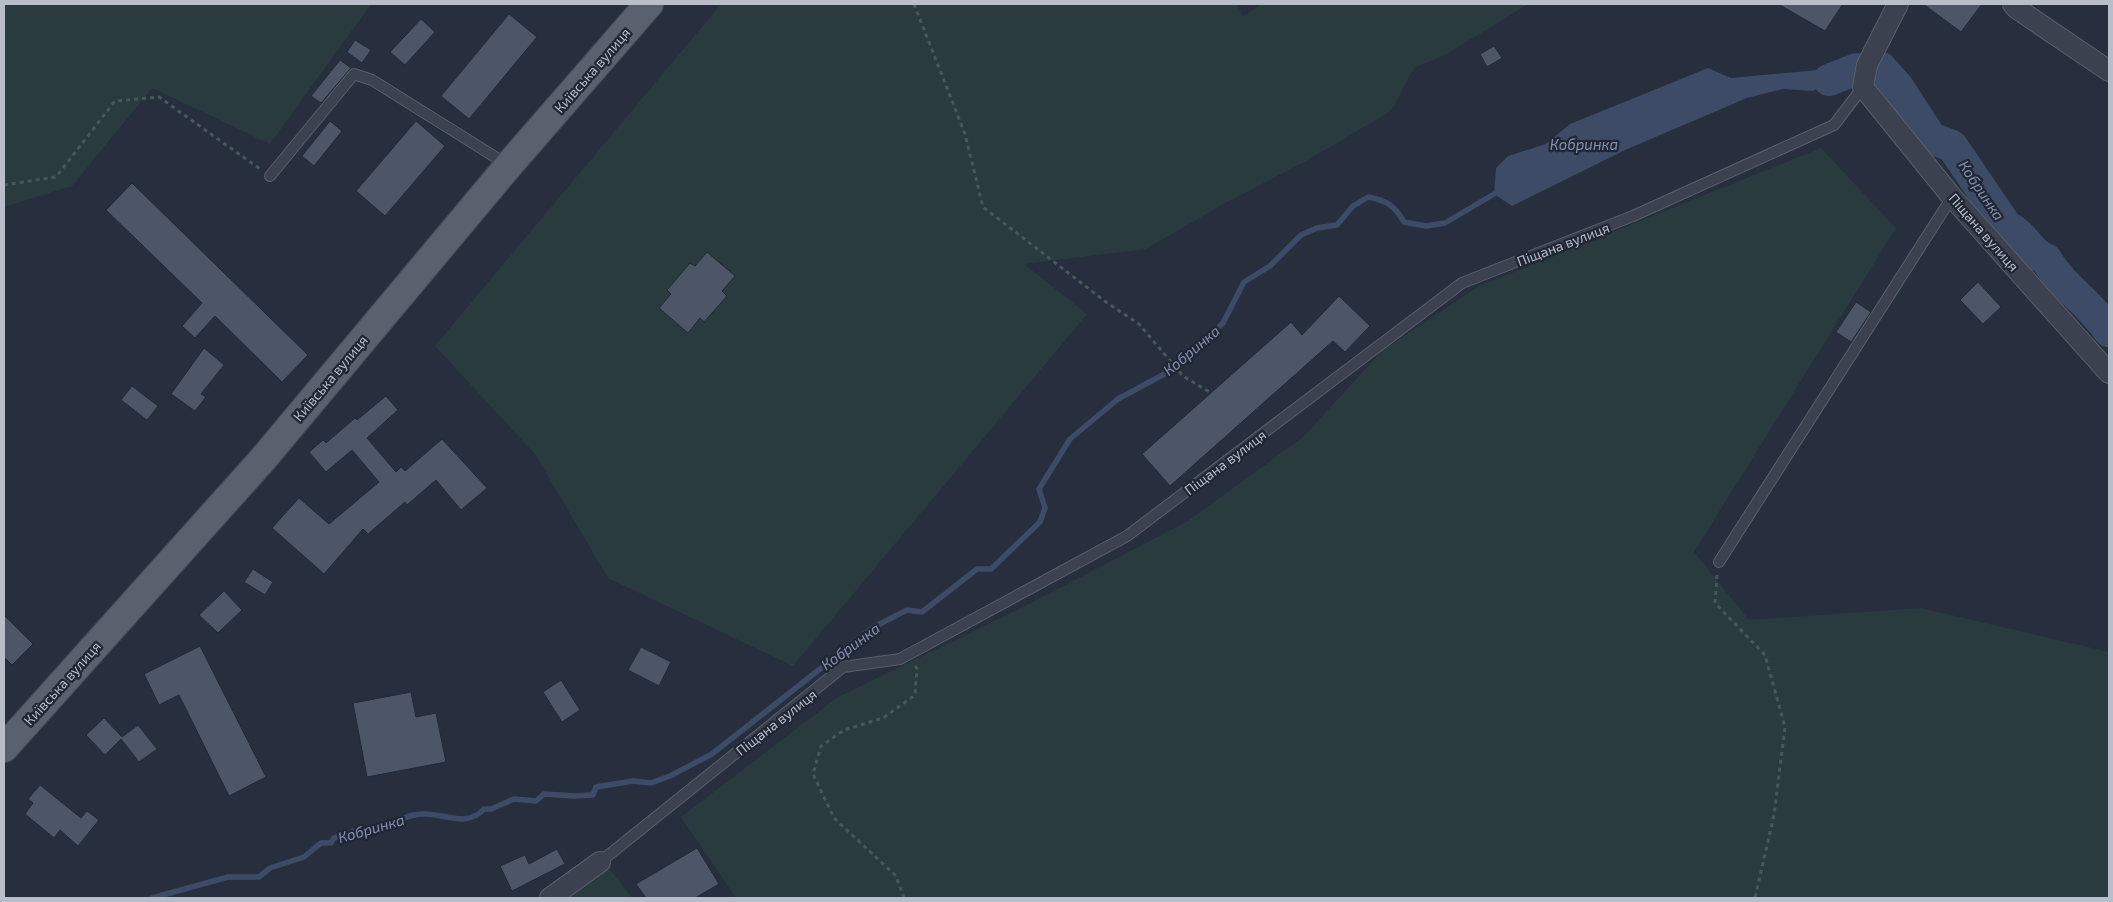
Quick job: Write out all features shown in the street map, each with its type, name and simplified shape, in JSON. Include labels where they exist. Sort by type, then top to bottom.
[{"type":"main road","name":"Київська вулиця","points":[[4,748],[263,459],[509,165],[649,4]]},
{"type":"street","name":"Піщана вулиця","points":[[1898,4],[1867,65],[1863,86],[1952,197],[2109,373]]},
{"type":"street","points":[[2012,4],[2109,71]]},
{"type":"street","points":[[550,898],[600,862]]},
{"type":"lane","points":[[270,176],[354,74],[372,80],[509,165]]},
{"type":"lane","name":"Піщана вулиця","points":[[600,862],[844,667],[900,658],[1127,536],[1462,283],[1633,216],[1834,125],[1863,86]]},
{"type":"lane","points":[[1719,562],[1952,197]]},
{"type":"path","points":[[914,4],[965,134],[983,207],[1106,302],[1140,324],[1183,376],[1211,393]]},
{"type":"path","points":[[4,185],[56,177],[115,101],[159,97],[270,176]]},
{"type":"path","points":[[1719,562],[1715,603],[1765,655],[1785,727],[1774,815],[1755,898]]},
{"type":"path","points":[[904,898],[896,876],[834,818],[813,774],[821,746],[844,730],[883,718],[915,695],[917,669],[908,654]]},
{"type":"shaded area","points":[[4,4],[371,4],[270,144],[152,88],[72,186],[4,207]]},
{"type":"shaded area","points":[[721,4],[1237,4],[1243,17],[1260,4],[1528,4],[1447,54],[1414,68],[1391,111],[1308,160],[1218,207],[1146,249],[1024,264],[1087,314],[793,666],[608,578],[535,454],[435,346]]},
{"type":"shaded area","points":[[1821,148],[1896,228],[1694,552],[1749,620],[1921,608],[2109,652],[2109,898],[736,898],[681,817],[838,697],[1029,604],[1188,521],[1303,437],[1382,351],[1477,287]]},
{"type":"shaded area","points":[[609,868],[632,898],[566,898]]},
{"type":"water","name":"Кобринка","points":[[1708,68],[1731,78],[1818,70],[1829,80],[1813,91],[1783,89],[1747,98],[1625,150],[1512,206],[1494,194],[1496,168],[1508,156],[1546,144],[1570,124]]},
{"type":"building","points":[[1778,4],[1843,4],[1825,31]]},
{"type":"building","points":[[1923,4],[1982,4],[1961,32]]},
{"type":"building","points":[[509,14],[537,37],[469,119],[441,96]]},
{"type":"building","points":[[421,19],[435,32],[405,65],[390,52]]},
{"type":"building","points":[[355,40],[371,50],[362,63],[347,52]]},
{"type":"building","points":[[1494,46],[1502,58],[1487,67],[1480,54]]},
{"type":"building","points":[[340,60],[351,68],[321,103],[311,96]]},
{"type":"building","points":[[330,121],[342,131],[314,166],[302,156]]},
{"type":"building","points":[[416,121],[445,146],[385,216],[356,191]]},
{"type":"building","points":[[132,183],[308,355],[282,382],[215,316],[195,338],[182,326],[202,303],[106,210]]},
{"type":"building","points":[[707,252],[735,276],[722,291],[727,296],[704,322],[700,318],[688,333],[659,308],[671,294],[667,290],[690,263],[695,266]]},
{"type":"building","points":[[1978,282],[2001,307],[1983,324],[1960,300]]},
{"type":"building","points":[[1339,296],[1370,326],[1345,352],[1333,341],[1170,486],[1142,454],[1291,322],[1302,335]]},
{"type":"building","points":[[1856,302],[1871,312],[1851,342],[1836,332]]},
{"type":"building","points":[[204,348],[224,365],[201,394],[206,397],[195,411],[171,394]]},
{"type":"building","points":[[132,386],[158,406],[147,420],[121,400]]},
{"type":"building","points":[[386,396],[398,410],[367,438],[396,472],[401,467],[405,471],[442,439],[487,488],[461,510],[436,480],[407,505],[405,502],[368,534],[363,529],[324,574],[272,528],[299,498],[329,524],[379,482],[352,450],[326,472],[309,452],[323,440],[326,443],[355,418],[357,420]]},
{"type":"building","points":[[253,569],[273,582],[265,595],[244,582]]},
{"type":"building","points":[[224,591],[242,610],[218,633],[199,615]]},
{"type":"building","points":[[4,615],[33,644],[12,665],[4,657]]},
{"type":"building","points":[[200,646],[266,777],[229,796],[179,695],[159,705],[144,674]]},
{"type":"building","points":[[641,647],[671,662],[659,686],[628,670]]},
{"type":"building","points":[[561,680],[580,710],[562,722],[543,692]]},
{"type":"building","points":[[411,692],[416,717],[436,713],[446,762],[367,777],[353,703]]},
{"type":"building","points":[[104,718],[122,737],[138,725],[157,749],[139,762],[121,739],[105,755],[86,735]]},
{"type":"building","points":[[40,785],[81,818],[87,811],[99,820],[78,846],[60,830],[54,838],[25,814],[33,803],[28,799]]},
{"type":"building","points":[[697,848],[719,884],[695,898],[646,898],[636,884]]},
{"type":"building","points":[[557,849],[565,864],[512,891],[500,866],[525,855],[529,864]]},
{"type":"waterway","name":"Кобринка","points":[[1881,68],[1898,87],[1931,138],[1952,146],[2007,227],[2018,234],[2035,253],[2046,259],[2060,278],[2094,312],[2109,331]]},
{"type":"waterway","name":"Кобринка","points":[[1829,80],[1857,69]]},
{"type":"waterway","name":"Кобринка","points":[[152,898],[228,877],[259,877],[270,868],[304,857],[321,843],[331,843],[334,838],[353,831],[359,834],[409,816],[420,814],[463,819],[471,818],[484,809],[491,809],[514,799],[536,801],[544,794],[593,795],[596,787],[633,781],[651,783],[670,776],[712,754],[872,628],[907,610],[922,612],[977,569],[991,569],[1040,522],[1045,508],[1039,489],[1070,439],[1118,399],[1172,370],[1223,323],[1244,282],[1270,266],[1301,235],[1317,228],[1337,225],[1353,206],[1368,197],[1389,205],[1404,222],[1426,226],[1445,223],[1494,194]]}]
